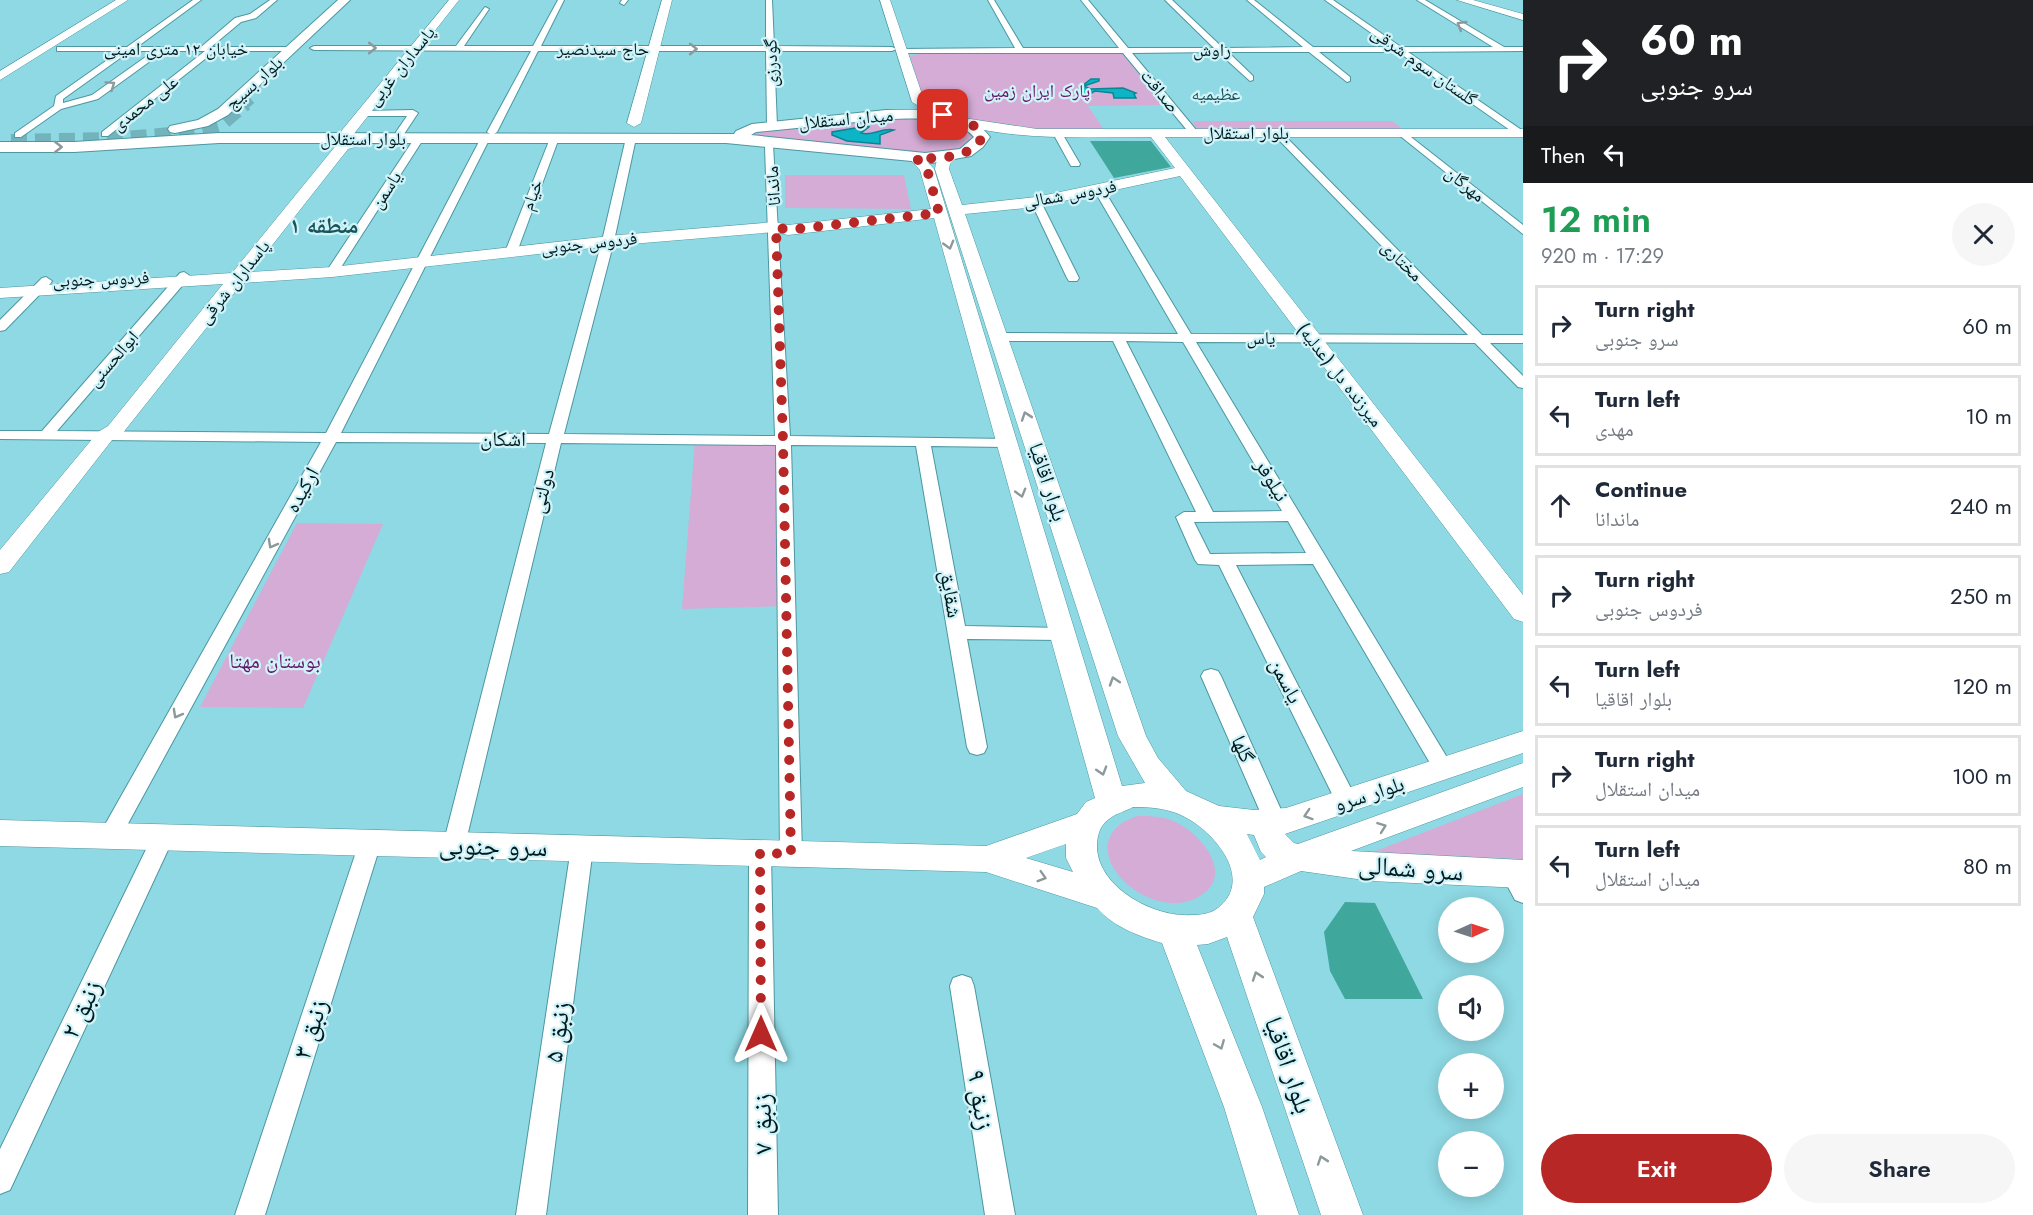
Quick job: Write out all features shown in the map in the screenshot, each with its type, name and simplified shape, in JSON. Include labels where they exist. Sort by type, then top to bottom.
[{"type":"main road","name":"بلوار بسیج","points":[[147,134],[203,123],[248,100],[291,49],[344,0]]},
{"type":"main road","points":[[310,52],[359,0]]},
{"type":"main road","points":[[248,100],[318,35],[328,31]]},
{"type":"main road","name":"میدان استقلال","points":[[760,139],[772,126],[886,115],[943,115],[970,123]]},
{"type":"main road","points":[[237,122],[233,127],[252,132]]},
{"type":"main road","points":[[970,123],[978,129],[982,137],[975,147]]},
{"type":"main road","name":"بلوار استقلال","points":[[6,140],[74,147],[219,138],[337,141],[401,132],[554,138],[632,131]]},
{"type":"main road","name":"بلوار استقلال","points":[[369,139],[632,131],[725,134],[760,139]]},
{"type":"main road","name":"بلوار استقلال","points":[[6,140],[105,134],[252,132],[337,141]]},
{"type":"main road","name":"میدان استقلال","points":[[760,139],[916,158],[950,157],[975,147]]},
{"type":"street","points":[[0,67],[106,7],[123,0]]},
{"type":"street","points":[[58,107],[59,98],[198,0]]},
{"type":"street","name":"علی محمدی","points":[[105,134],[208,49],[238,20],[253,16],[274,0]]},
{"type":"street","name":"پاسداران غربی","points":[[337,141],[363,114],[453,0]]},
{"type":"street","name":"ارکیده","points":[[110,836],[331,438],[421,262],[561,0]]},
{"type":"street","points":[[632,131],[667,0]]},
{"type":"street","name":"گودرزی","points":[[769,0],[772,126]]},
{"type":"street","points":[[877,0],[915,96],[920,104],[943,115]]},
{"type":"street","points":[[885,0],[906,97],[904,108]]},
{"type":"street","points":[[991,0],[1020,50]]},
{"type":"street","name":"صداقت","points":[[1084,0],[1194,133]]},
{"type":"street","points":[[1168,0],[1250,78]]},
{"type":"street","points":[[1250,0],[1347,78]]},
{"type":"street","name":"گلستان سوم شرقی","points":[[1328,0],[1522,134]]},
{"type":"street","points":[[1420,0],[1523,61]]},
{"type":"street","points":[[1462,0],[1523,15]]},
{"type":"street","points":[[1473,0],[1523,15]]},
{"type":"street","points":[[0,76],[36,54],[55,47],[106,7]]},
{"type":"street","points":[[459,48],[485,9]]},
{"type":"street","name":"خیابان ۱۲ متری امینی","points":[[55,47],[291,49]]},
{"type":"street","name":"حاج سیدنصیر","points":[[310,52],[415,48],[896,50]]},
{"type":"street","points":[[6,140],[58,107],[95,97],[162,49]]},
{"type":"street","name":"راوش","points":[[896,50],[1523,49]]},
{"type":"street","points":[[886,115],[904,108],[917,110],[920,104]]},
{"type":"street","points":[[363,114],[413,114],[401,132]]},
{"type":"street","name":"بلوار استقلال","points":[[970,123],[1009,135],[1060,137],[1522,134]]},
{"type":"street","name":"دولتی","points":[[454,845],[555,439],[608,241],[632,131]]},
{"type":"street","name":"بلوار استقلال","points":[[975,147],[1009,135],[1194,133],[1405,135]]},
{"type":"street","name":"مهرگان","points":[[1405,135],[1523,231]]},
{"type":"street","points":[[1060,137],[1075,164]]},
{"type":"street","name":"میرزنده دل (عدلیه)","points":[[1158,137],[1523,613]]},
{"type":"street","name":"مختاری","points":[[1281,137],[1523,384]]},
{"type":"street","name":"یاسمن","points":[[332,272],[419,138]]},
{"type":"street","name":"خیام","points":[[511,252],[554,138]]},
{"type":"street","points":[[337,141],[369,139]]},
{"type":"street","name":"ماندانا","points":[[760,139],[776,227],[783,441],[791,854]]},
{"type":"street","name":"پاسداران شرقی","points":[[0,566],[105,436],[105,429],[231,277],[337,141]]},
{"type":"street","name":"بلوار اقاقیا","points":[[950,157],[942,169],[948,212],[1006,442],[1111,800]]},
{"type":"street","name":"بلوار اقاقیا","points":[[916,158],[927,169],[948,212],[999,337],[1132,736],[1148,766],[1175,799]]},
{"type":"street","name":"فردوس شمالی","points":[[948,212],[1036,202],[1183,171]]},
{"type":"street","name":"نیلوفر","points":[[1099,190],[1444,770]]},
{"type":"street","points":[[1036,202],[1073,278]]},
{"type":"street","name":"فردوس جنوبی","points":[[0,286],[332,272],[608,241],[776,227],[788,230],[948,212]]},
{"type":"street","name":"ابوالحسنی","points":[[46,435],[182,280]]},
{"type":"street","points":[[0,327],[43,285]]},
{"type":"street","name":"فردوس جنوبی","points":[[0,293],[43,285]]},
{"type":"street","name":"یاس","points":[[999,337],[1523,339]]},
{"type":"street","points":[[1117,337],[1207,517]]},
{"type":"street","name":"اشکان","points":[[0,435],[1006,442]]},
{"type":"street","name":"شقایق","points":[[923,442],[977,747]]},
{"type":"street","points":[[1293,516],[1184,517],[1204,560],[1318,558]]},
{"type":"street","name":"یاسمن","points":[[1225,560],[1347,802]]},
{"type":"street","points":[[958,632],[1061,634]]},
{"type":"street","name":"گلها","points":[[1211,676],[1276,823]]},
{"type":"street","name":"بلوار سرو","points":[[1212,818],[1244,823],[1276,823],[1347,802],[1523,742]]},
{"type":"street","name":"بلوار سرو","points":[[1249,879],[1523,775]]},
{"type":"street","points":[[1130,795],[1152,795],[1175,799],[1212,818],[1231,836],[1244,857],[1249,879],[1244,904],[1236,915],[1220,926],[1199,932],[1175,932],[1155,927],[1136,920],[1118,909],[1102,896],[1089,878],[1081,859],[1080,840],[1084,824],[1095,810],[1111,800],[1130,795]]},
{"type":"street","points":[[1276,823],[1269,831],[1272,843],[1284,854],[1300,858]]},
{"type":"street","name":"سرو جنوبی","points":[[986,859],[1084,824]]},
{"type":"street","name":"سرو جنوبی","points":[[0,833],[986,859],[1102,896]]},
{"type":"street","name":"زنبق ۲","points":[[0,1180],[163,837]]},
{"type":"street","name":"زنبق ۳","points":[[250,1215],[370,843]]},
{"type":"street","name":"زنبق ۵","points":[[531,1215],[582,848]]},
{"type":"street","name":"زنبق ۷","points":[[760,853],[763,1215]]},
{"type":"street","name":"سرو شمالی","points":[[1300,858],[1519,881]]},
{"type":"street","name":"بلوار اقاقیا","points":[[1236,915],[1342,1215]]},
{"type":"street","points":[[1175,932],[1233,1076],[1257,1144],[1278,1215]]},
{"type":"street","name":"زنبق ۹","points":[[963,986],[1000,1215]]},
{"type":"green space","name":"پارک ایران زمین","points":[[1121,52],[1164,105],[1088,106],[1105,131],[1021,130],[974,121],[943,111],[931,106],[921,95],[910,56],[923,53]]},
{"type":"green space","points":[[921,117],[960,123],[976,137],[961,149],[927,155],[750,137],[748,132]]},
{"type":"green space","points":[[1192,121],[1392,121],[1403,129],[1202,130],[1197,129]]},
{"type":"green space","points":[[785,175],[904,175],[911,209],[785,208]]},
{"type":"green space","points":[[695,440],[783,441],[786,606],[682,609]]},
{"type":"green space","name":"بوستان مهتا","points":[[297,523],[383,524],[303,708],[200,707]]},
{"type":"green space","points":[[1523,794],[1523,859],[1368,854]]},
{"type":"green space","points":[[1137,816],[1169,819],[1194,834],[1210,854],[1214,866],[1215,877],[1210,887],[1200,896],[1179,903],[1158,901],[1137,892],[1121,878],[1110,861],[1108,844],[1116,828]]},
{"type":"water","points":[[1091,79],[1099,79],[1099,81],[1084,86],[1090,89],[1123,88],[1136,93],[1134,94],[1136,98],[1114,98],[1113,93],[1095,91],[1088,95],[1080,95],[1078,89]]},
{"type":"water","points":[[869,127],[861,133],[894,130],[880,135],[880,144],[847,141],[832,135],[832,132]]},
{"type":"building","points":[[1090,141],[1151,141],[1171,167],[1114,178]]},
{"type":"building","points":[[1345,902],[1375,903],[1423,999],[1345,999],[1330,971],[1324,932]]},
{"type":"tunnel","points":[[243,104],[250,98]]},
{"type":"tunnel","points":[[11,142],[113,140],[183,134],[220,124],[245,103]]},
{"type":"district","name":"عظیمیه","points":[[1216,94]]},
{"type":"district","name":"منطقه ۱","points":[[324,225]]},
{"type":"route","points":[[761,1034],[760,853],[791,854],[783,441],[776,227],[788,230],[939,213],[927,169],[916,158],[950,157],[975,147],[982,137],[978,129],[970,123],[943,115]]}]
